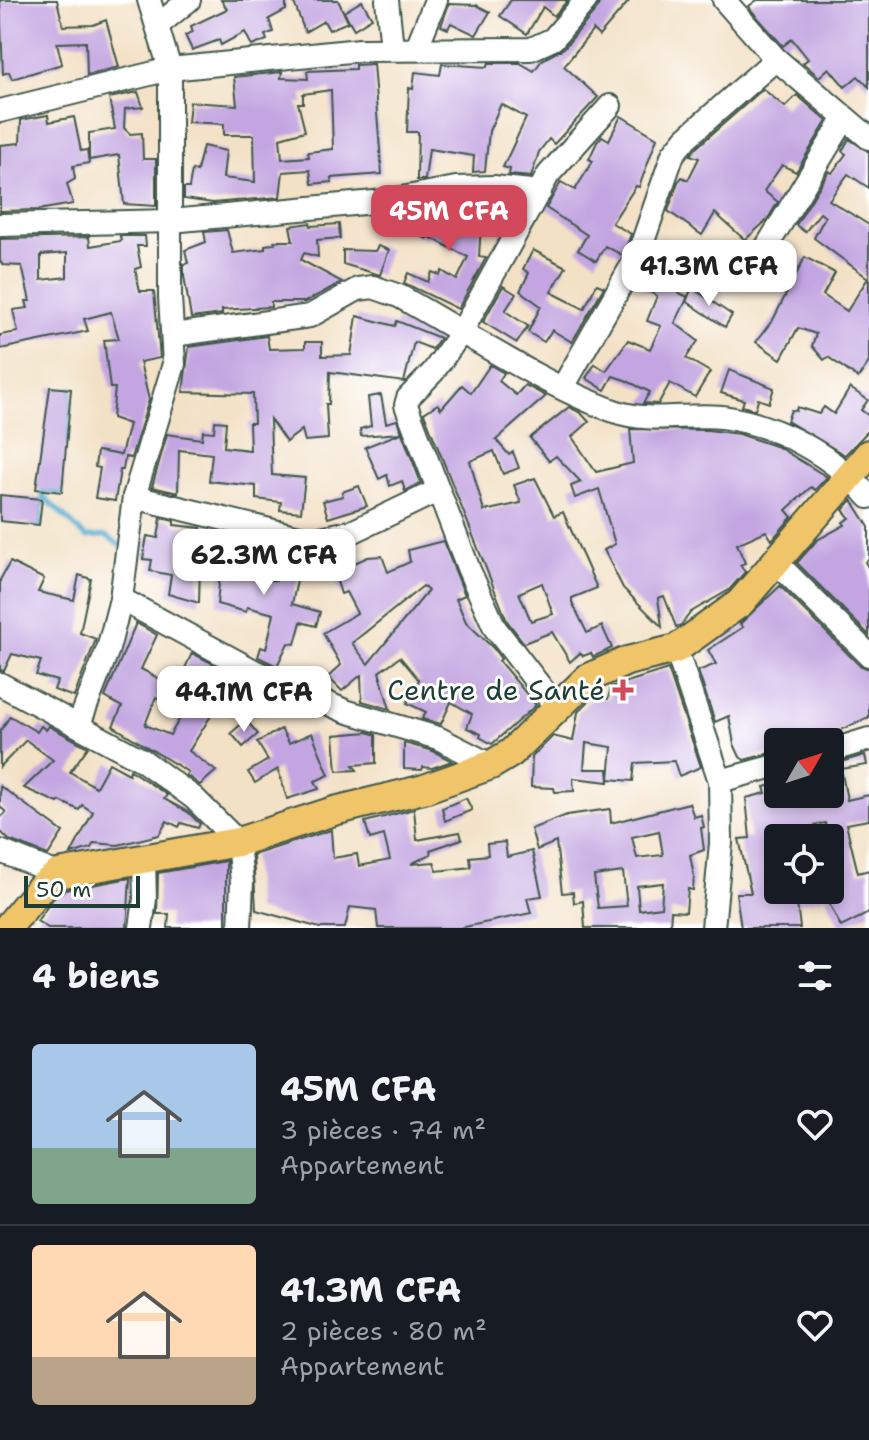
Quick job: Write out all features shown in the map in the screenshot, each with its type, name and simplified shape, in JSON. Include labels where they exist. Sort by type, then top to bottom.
[{"type":"main road","points":[[7,928],[41,887],[58,874],[238,842],[334,811],[424,789],[491,765],[511,753],[588,678],[627,661],[676,649],[740,603],[869,454]]},
{"type":"street","points":[[79,724],[108,649],[121,599],[134,497],[167,397],[174,364],[170,69],[149,0]]},
{"type":"street","points":[[157,26],[189,0]]},
{"type":"street","points":[[387,0],[392,48]]},
{"type":"street","points":[[417,47],[436,0]]},
{"type":"street","points":[[0,111],[170,69],[392,48],[543,46],[586,0]]},
{"type":"street","points":[[729,2],[776,59],[869,138]]},
{"type":"street","points":[[563,387],[639,253],[673,154],[686,138],[776,59]]},
{"type":"street","points":[[556,707],[495,628],[437,491],[406,405],[408,398],[433,372],[462,331],[540,192],[570,147],[610,106]]},
{"type":"street","points":[[764,251],[845,118]]},
{"type":"street","points":[[0,225],[171,221],[385,201],[456,188],[494,187],[540,192]]},
{"type":"street","points":[[173,335],[310,316],[358,289],[373,287],[399,296],[563,387],[615,411],[647,419],[723,417],[798,441],[851,476],[869,497]]},
{"type":"street","points":[[134,497],[311,540],[354,531],[437,491]]},
{"type":"street","points":[[777,563],[869,655]]},
{"type":"street","points":[[121,599],[254,671],[345,711],[438,738],[491,765]]},
{"type":"street","points":[[676,649],[720,781],[721,843],[713,928]]},
{"type":"street","points":[[3,692],[79,724],[164,775],[194,798],[238,842],[242,882],[240,928]]},
{"type":"street","points":[[844,747],[869,739]]},
{"type":"street","points":[[720,781],[764,769]]},
{"type":"street","points":[[0,851],[58,874]]},
{"type":"street","points":[[141,928],[145,899],[144,859]]},
{"type":"building","points":[[0,0],[57,0],[63,26],[93,25],[106,20],[119,67],[87,75],[86,42],[57,43],[62,64],[12,79],[9,72],[3,74]]},
{"type":"building","points":[[221,0],[286,0],[286,10],[269,19],[273,32],[265,35],[267,40],[252,46],[245,32],[221,45],[219,40],[192,50],[185,35],[193,32],[191,26],[227,9]]},
{"type":"building","points":[[293,0],[338,0],[348,22],[329,30],[324,21],[305,32]]},
{"type":"building","points":[[511,0],[568,0],[554,16],[543,7],[527,34],[500,16]]},
{"type":"building","points":[[600,0],[630,0],[599,36],[593,30],[564,66],[598,97],[554,144],[549,139],[539,152],[531,177],[509,175],[510,169],[503,167],[526,118],[501,104],[489,131],[485,171],[473,172],[474,156],[429,149],[425,180],[417,180],[418,132],[407,132],[409,88],[413,89],[415,72],[440,75],[442,64],[487,67],[489,63],[520,63],[534,71],[542,60],[564,48],[597,9]]},
{"type":"building","points":[[757,0],[869,0],[869,87],[858,76],[845,87],[829,68],[819,77],[803,63],[808,59],[792,39],[783,46],[751,10],[749,6]]},
{"type":"building","points":[[362,1],[372,18],[354,29],[344,12]]},
{"type":"building","points":[[449,4],[476,5],[490,12],[476,35],[451,23],[448,29],[441,26]]},
{"type":"building","points":[[373,64],[382,174],[331,178],[332,182],[312,184],[310,170],[283,172],[280,197],[213,203],[184,199],[184,188],[189,188],[192,170],[197,171],[203,146],[226,151],[223,178],[255,182],[254,135],[224,135],[224,124],[188,122],[190,102],[237,105],[234,77],[282,72],[281,78],[308,79],[307,71],[355,69],[355,65]],"holes":[[[331,90],[333,149],[308,152],[309,157],[282,159],[280,138],[305,131],[298,103],[303,103],[303,94]]]},
{"type":"building","points":[[763,89],[785,107],[797,95],[827,121],[796,172],[782,165],[764,191],[778,202],[767,220],[745,240],[715,213],[702,235],[668,211],[678,182],[682,177],[688,180],[699,158],[690,155],[696,148]]},
{"type":"building","points":[[138,92],[143,107],[125,109],[124,128],[130,134],[142,133],[143,159],[156,159],[156,206],[124,204],[119,155],[89,160],[89,133],[115,129],[109,98]]},
{"type":"building","points":[[48,115],[49,122],[74,117],[81,151],[87,150],[89,163],[73,166],[75,179],[67,184],[73,204],[38,210],[0,211],[0,145],[20,143],[21,120]]},
{"type":"building","points":[[621,116],[657,138],[639,187],[636,186],[612,223],[631,234],[626,247],[622,255],[605,246],[596,261],[578,250],[587,235],[546,208],[561,182],[575,190],[593,161],[589,159],[597,142],[602,136],[609,140]]},
{"type":"building","points":[[849,139],[869,152],[869,188],[848,174],[829,200],[869,225],[869,362],[858,378],[828,357],[824,360],[812,346],[816,334],[798,328],[781,359],[756,342],[774,318],[805,257],[835,273],[823,295],[847,311],[868,278],[814,238],[825,217],[820,213],[805,232],[796,225],[829,171],[832,173],[846,154],[842,151]]},
{"type":"building","points":[[452,203],[461,206],[459,212],[481,224],[479,257],[486,258],[458,309],[404,283],[408,273],[428,282],[432,272],[440,275],[442,271],[457,280],[468,257],[428,236],[427,239],[405,229],[412,211],[435,221],[443,205]]},
{"type":"building","points":[[310,223],[311,226],[339,224],[340,238],[317,240],[318,257],[304,253],[301,260],[342,282],[305,302],[271,302],[271,307],[222,310],[222,314],[191,318],[184,276],[184,264],[188,263],[185,250],[206,242],[204,232],[227,230],[233,253],[265,249],[265,245],[275,244],[274,241],[293,241],[290,226]]},
{"type":"building","points":[[120,236],[145,236],[146,246],[137,246],[141,267],[135,269],[140,291],[154,291],[160,358],[140,362],[149,400],[131,458],[125,457],[123,470],[120,470],[115,501],[95,498],[100,468],[95,467],[97,451],[121,455],[129,424],[112,418],[115,388],[110,388],[104,340],[119,339],[111,312],[84,319],[88,331],[0,349],[0,335],[18,332],[13,310],[28,308],[26,301],[30,301],[22,266],[3,265],[0,261],[0,239],[89,237],[90,246],[121,241]],"holes":[[[67,253],[67,277],[41,280],[41,255]]]},
{"type":"building","points":[[378,246],[389,250],[380,275],[343,264],[343,250],[375,251]]},
{"type":"building","points":[[533,250],[566,267],[551,292],[584,309],[597,284],[604,287],[572,342],[552,330],[544,342],[528,332],[541,306],[520,291],[529,273],[523,269]]},
{"type":"building","points":[[649,272],[668,281],[666,287],[688,297],[675,323],[698,341],[686,358],[710,372],[695,397],[670,383],[658,404],[643,403],[650,392],[625,380],[613,376],[605,390],[586,378],[595,364],[606,371],[628,340],[650,349],[661,326],[647,321],[657,296],[641,287]]},
{"type":"building","points":[[503,286],[516,294],[505,311],[528,326],[517,343],[483,322]]},
{"type":"building","points":[[692,288],[732,315],[725,327],[686,301]]},
{"type":"building","points":[[357,316],[395,326],[397,321],[440,338],[432,349],[414,342],[404,382],[330,372],[329,404],[326,404],[328,439],[305,441],[302,430],[286,442],[270,419],[272,475],[305,478],[301,512],[280,510],[281,502],[256,499],[256,486],[209,481],[212,454],[179,450],[178,493],[152,487],[167,434],[202,439],[203,431],[214,432],[215,421],[226,422],[224,447],[250,450],[249,423],[254,423],[253,394],[183,392],[189,347],[267,336],[269,349],[305,348],[305,342],[322,342],[322,356],[351,355]]},
{"type":"building","points":[[490,365],[504,373],[499,381],[516,395],[525,385],[546,396],[496,440],[509,455],[513,452],[519,468],[503,474],[494,451],[470,461],[484,511],[521,503],[514,485],[535,478],[554,516],[563,512],[597,588],[572,598],[572,602],[587,633],[602,626],[612,648],[593,657],[591,653],[583,656],[580,653],[570,662],[552,632],[524,643],[507,621],[424,413],[438,404],[441,409],[462,385],[471,393]],"holes":[[[542,583],[553,614],[531,621],[519,593]]]},
{"type":"building","points":[[729,370],[774,388],[769,403],[758,399],[755,410],[742,406],[744,400],[721,393]]},
{"type":"building","points":[[50,387],[71,389],[62,492],[36,489]]},
{"type":"building","points":[[850,388],[868,400],[861,410],[869,416],[869,430],[845,455],[787,421],[791,410],[796,411],[797,407],[819,414],[824,407],[834,414]]},
{"type":"building","points":[[381,395],[386,423],[397,420],[421,483],[405,491],[402,481],[390,486],[387,475],[379,479],[365,447],[401,433],[361,436],[360,429],[371,426],[368,397]]},
{"type":"building","points":[[569,407],[589,422],[572,437],[596,472],[633,463],[630,429],[708,430],[739,434],[778,447],[827,477],[815,490],[811,487],[786,510],[792,517],[772,540],[766,531],[737,544],[745,563],[740,565],[745,572],[729,590],[691,612],[681,625],[676,627],[664,596],[658,598],[662,627],[623,588],[604,550],[615,544],[599,489],[575,498],[571,486],[581,482],[556,456],[549,461],[530,438]]},
{"type":"building","points":[[359,486],[367,506],[328,518],[323,501],[343,496],[342,492]]},
{"type":"building","points":[[0,495],[42,499],[39,525],[0,521]]},
{"type":"building","points":[[852,500],[869,527],[869,559],[865,562],[869,569],[869,635],[797,563],[817,540],[845,525],[843,522],[850,518],[843,510]]},
{"type":"building","points":[[161,518],[174,521],[174,525],[201,528],[199,603],[168,594],[171,575],[150,571],[152,560],[143,559],[147,536],[158,538]]},
{"type":"building","points":[[224,533],[250,540],[249,544],[245,543],[243,573],[276,581],[281,558],[301,562],[292,604],[320,612],[316,626],[301,622],[295,644],[288,643],[277,666],[258,657],[261,647],[266,649],[274,614],[247,607],[246,612],[217,604]]},
{"type":"building","points":[[443,541],[465,595],[456,599],[466,622],[493,648],[501,659],[499,661],[536,705],[492,744],[480,737],[481,734],[467,728],[472,714],[451,702],[441,724],[422,719],[426,712],[407,703],[419,680],[400,657],[379,672],[390,709],[362,701],[361,675],[342,691],[328,677],[341,665],[323,633],[357,613],[346,592],[341,594],[334,572],[368,557],[382,556],[388,572],[410,562],[408,550]],"holes":[[[423,586],[428,591],[368,664],[352,643]]]},
{"type":"building","points":[[10,562],[44,579],[38,592],[74,600],[79,575],[91,579],[80,633],[96,639],[74,697],[54,690],[57,681],[36,675],[41,661],[12,654],[4,671],[0,670],[0,580]]},
{"type":"building","points":[[780,586],[859,665],[869,669],[869,717],[844,729],[764,728],[764,755],[744,760],[734,744],[729,716],[715,722],[698,671],[716,664],[708,650],[743,627],[740,624]]},
{"type":"building","points":[[136,623],[157,635],[141,669],[165,682],[169,674],[180,679],[192,653],[287,701],[284,708],[257,696],[250,709],[222,698],[189,751],[216,771],[200,785],[186,775],[188,772],[113,726],[122,707],[105,697]],"holes":[[[156,697],[183,713],[170,735],[145,725]]]},
{"type":"building","points":[[668,669],[701,767],[679,776],[674,761],[635,763],[633,781],[609,779],[612,747],[586,743],[584,769],[608,769],[609,782],[573,778],[574,791],[555,792],[554,788],[531,787],[532,757],[553,736],[573,741],[578,712],[593,697],[608,699],[611,687]]},
{"type":"building","points":[[10,716],[37,732],[41,726],[46,730],[49,726],[88,747],[70,772],[96,787],[109,763],[129,774],[130,770],[167,795],[164,799],[188,812],[200,824],[198,828],[181,823],[179,827],[167,821],[159,835],[118,845],[94,843],[91,848],[71,854],[93,812],[82,805],[79,810],[60,801],[58,803],[24,788],[53,760],[26,740],[0,767],[0,732]]},
{"type":"building","points":[[246,720],[258,734],[243,747],[231,733]]},
{"type":"building","points":[[281,729],[289,743],[312,733],[329,775],[315,781],[319,789],[287,799],[278,769],[255,783],[248,772],[268,760],[257,742]]},
{"type":"building","points":[[368,732],[376,735],[376,763],[353,765],[357,770],[337,771],[334,735]]},
{"type":"building","points":[[404,743],[433,751],[452,761],[432,768],[423,767],[422,770],[404,769]]},
{"type":"building","points":[[865,755],[867,765],[844,769],[844,761]]},
{"type":"building","points":[[844,784],[847,800],[869,795],[869,820],[846,824],[858,873],[869,870],[869,913],[841,927],[830,904],[844,904],[844,824],[764,824],[764,904],[797,904],[800,928],[741,928],[736,893],[751,893],[739,839],[750,838],[746,798],[764,794],[764,808],[844,808]]},
{"type":"building","points":[[0,786],[63,832],[48,855],[9,840],[0,831],[0,818],[6,812],[0,807]]},
{"type":"building","points":[[466,798],[472,810],[445,821],[442,808]]},
{"type":"building","points":[[689,803],[694,817],[701,815],[704,850],[690,855],[693,890],[688,889],[686,912],[671,911],[670,928],[585,928],[583,901],[574,903],[573,892],[562,893],[556,842],[537,850],[531,829],[567,815],[610,809],[611,823]],"holes":[[[659,831],[663,855],[637,858],[632,837]],[[623,872],[627,906],[598,908],[594,876]],[[663,883],[661,907],[639,910],[637,886]]]},
{"type":"building","points":[[414,809],[417,840],[460,832],[462,839],[430,850],[431,854],[411,864],[434,862],[437,871],[471,867],[470,857],[488,855],[487,844],[505,842],[507,857],[532,851],[542,896],[527,898],[531,913],[460,928],[378,928],[376,910],[350,907],[345,928],[320,928],[256,910],[253,855],[331,830],[333,858],[357,854],[359,866],[390,860],[384,835],[370,839],[365,822]]},
{"type":"building","points":[[226,861],[226,928],[168,928],[169,914],[157,914],[158,873]]},
{"type":"building","points":[[130,878],[127,928],[48,928],[37,921],[53,899],[65,890]]},
{"type":"waterway","points":[[66,443],[71,389]]},
{"type":"waterway","points":[[43,496],[43,491],[61,493],[62,485]]},
{"type":"waterway","points":[[43,496],[86,537],[106,536],[120,545]]},
{"type":"waterway","points":[[33,524],[40,525],[43,496]]},
{"type":"place","name":"Centre de Santé","points":[[623,690]]}]
